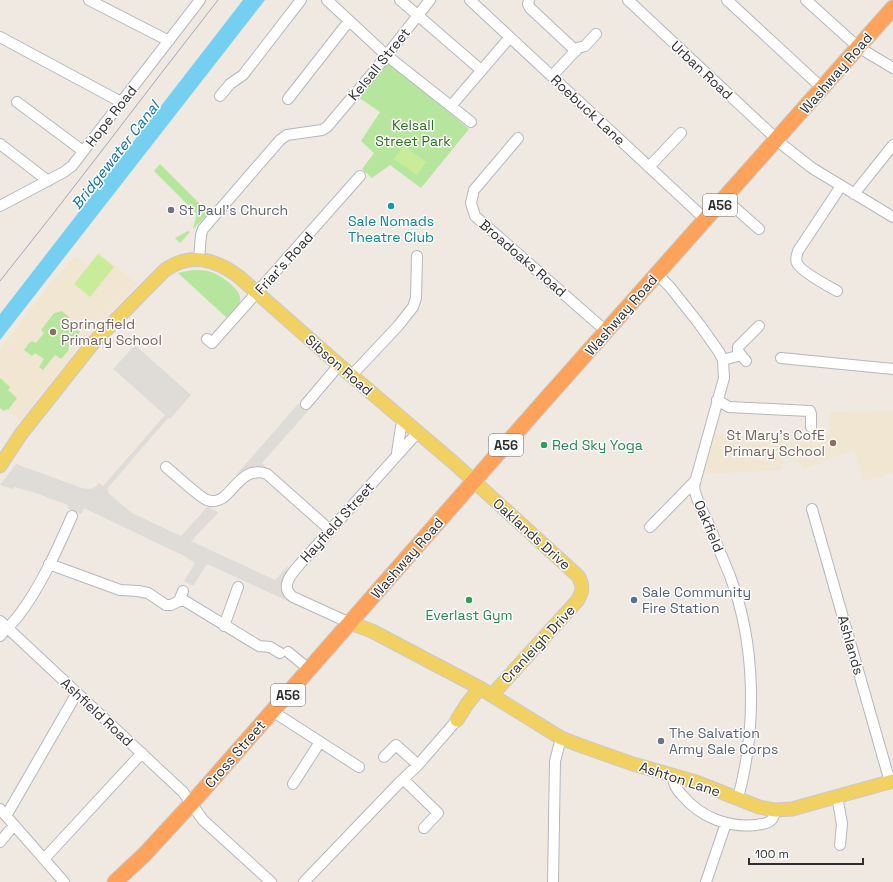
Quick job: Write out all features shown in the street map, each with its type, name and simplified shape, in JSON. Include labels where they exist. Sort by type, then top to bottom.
[{"type":"highway","name":"Washway Road","points":[[350,623],[893,8]]},
{"type":"highway","name":"Cross Street","points":[[115,882],[144,855],[191,804],[350,623]]},
{"type":"main road","name":"Sibson Road","points":[[199,259],[221,264],[238,276],[474,482]]},
{"type":"main road","points":[[0,466],[4,455],[93,343],[115,320],[171,266],[199,259]]},
{"type":"main road","name":"Oaklands Drive","points":[[474,482],[578,576],[582,584],[582,591]]},
{"type":"main road","name":"Cranleigh Drive","points":[[492,695],[574,605],[582,591]]},
{"type":"main road","name":"Ashton Lane","points":[[350,623],[372,631],[480,688],[561,738],[615,758],[696,782],[759,806],[775,810],[792,808],[891,781]]},
{"type":"main road","points":[[457,720],[467,704],[480,688]]},
{"type":"street","points":[[89,0],[168,41]]},
{"type":"street","name":"Hope Road","points":[[0,206],[68,170],[200,0]]},
{"type":"street","points":[[226,93],[243,75],[301,0]]},
{"type":"street","points":[[327,0],[386,55],[471,122]]},
{"type":"street","points":[[400,0],[481,70]]},
{"type":"street","name":"Kelsall Street","points":[[199,259],[203,228],[280,140],[287,135],[322,130],[327,127],[371,75],[430,0]]},
{"type":"street","name":"Roebuck Lane","points":[[470,0],[706,220]]},
{"type":"street","points":[[529,0],[528,4],[530,8],[576,51]]},
{"type":"street","name":"Urban Road","points":[[628,0],[777,140],[803,161],[893,217]]},
{"type":"street","points":[[727,0],[822,88]]},
{"type":"street","points":[[806,0],[858,47],[893,68]]},
{"type":"street","points":[[288,99],[349,21]]},
{"type":"street","points":[[552,76],[576,51],[585,46],[596,34]]},
{"type":"street","points":[[0,37],[121,102]]},
{"type":"street","points":[[451,106],[510,37]]},
{"type":"street","points":[[16,102],[83,151]]},
{"type":"street","points":[[649,167],[681,133]]},
{"type":"street","name":"Broadoaks Road","points":[[518,138],[474,190],[471,203],[473,212],[475,216],[607,332]]},
{"type":"street","points":[[0,144],[48,181]]},
{"type":"street","points":[[854,194],[893,145]]},
{"type":"street","name":"Friar's Road","points":[[207,339],[212,343],[360,176]]},
{"type":"street","points":[[837,291],[801,269],[796,261],[796,256],[841,186]]},
{"type":"street","points":[[725,199],[759,229]]},
{"type":"street","points":[[351,376],[414,307],[416,298],[417,256]]},
{"type":"street","points":[[657,274],[670,287],[700,325],[723,360],[744,358],[738,351],[738,347],[759,326]]},
{"type":"street","points":[[781,358],[893,369]]},
{"type":"street","name":"Oakfield","points":[[723,360],[724,378],[695,481],[696,495],[717,543],[737,595],[743,617],[750,678],[751,713],[749,741],[738,798]]},
{"type":"street","points":[[306,404],[339,365]]},
{"type":"street","points":[[717,400],[729,407],[810,411],[812,414],[811,427]]},
{"type":"street","points":[[397,453],[401,427],[404,421]]},
{"type":"street","name":"Hayfield Street","points":[[350,623],[290,595],[287,588],[287,583],[292,573],[397,453],[418,432]]},
{"type":"street","points":[[166,467],[204,498],[213,501],[219,500],[225,496],[244,476],[261,472],[269,476],[330,530]]},
{"type":"street","points":[[650,527],[695,481]]},
{"type":"street","name":"Ashlands","points":[[812,509],[891,781]]},
{"type":"street","points":[[0,636],[4,625],[18,616],[30,599],[72,516]]},
{"type":"street","points":[[49,564],[120,590],[148,593],[166,605],[171,606],[179,601],[184,591]]},
{"type":"street","points":[[224,626],[238,587]]},
{"type":"street","points":[[179,601],[185,601],[259,646],[270,647],[284,653],[310,670]]},
{"type":"street","name":"Ashfield Road","points":[[4,625],[183,792],[203,820],[271,882]]},
{"type":"street","points":[[64,882],[3,812],[77,693]]},
{"type":"street","points":[[272,711],[320,742],[352,757],[359,767]]},
{"type":"street","points":[[304,882],[400,782],[418,766],[457,720]]},
{"type":"street","points":[[554,882],[555,761],[561,738]]},
{"type":"street","points":[[293,784],[320,742]]},
{"type":"street","points":[[384,757],[396,745],[418,766]]},
{"type":"street","points":[[44,859],[142,753]]},
{"type":"street","points":[[674,776],[673,780],[679,792],[694,807],[704,814],[726,823],[748,825],[766,823],[773,819],[775,810]]},
{"type":"street","points":[[404,780],[438,813],[424,828]]},
{"type":"street","points":[[837,796],[842,824],[840,845]]},
{"type":"street","points":[[706,882],[726,823]]},
{"type":"street","points":[[0,842],[14,825]]},
{"type":"shaded area","name":"Springfield Primary School","points":[[98,252],[138,284],[99,323],[21,420],[6,410],[5,412],[0,409],[0,349],[53,280],[75,256],[87,266]]},
{"type":"shaded area","points":[[135,345],[191,395],[170,419],[168,418],[107,489],[109,491],[108,493],[132,513],[181,536],[208,506],[218,513],[191,541],[275,580],[288,566],[287,572],[294,601],[292,603],[207,564],[193,586],[184,581],[195,563],[184,556],[84,508],[81,514],[67,508],[68,505],[33,492],[14,487],[13,489],[0,485],[16,464],[82,488],[90,489],[99,483],[103,486],[165,415],[113,369]]},
{"type":"shaded area","points":[[299,403],[308,411],[262,463],[268,469],[238,476],[236,475]]},
{"type":"shaded area","name":"St Mary's CofE Primary School","points":[[893,411],[893,473],[864,481],[855,452],[852,450],[803,469],[801,464],[772,449],[773,437],[818,436],[829,434],[830,412]]},
{"type":"shaded area","points":[[715,434],[771,437],[770,451],[784,458],[781,470],[704,474]]},
{"type":"green space","name":"Kelsall Street Park","points":[[386,60],[469,129],[421,188],[390,165],[372,178],[362,169],[374,153],[361,141],[380,112],[358,97]]},
{"type":"green space","points":[[404,146],[426,162],[417,175],[394,159]]},
{"type":"green space","points":[[160,164],[209,213],[193,229],[196,213],[154,171]]},
{"type":"green space","points":[[188,231],[190,232],[180,243],[175,238]]},
{"type":"green space","points":[[98,254],[114,267],[90,297],[74,284]]},
{"type":"green space","points":[[193,270],[211,272],[225,280],[238,292],[240,301],[237,308],[227,318],[178,273]]},
{"type":"green space","points":[[62,311],[69,317],[66,321],[80,332],[68,347],[69,350],[61,359],[55,355],[43,370],[39,367],[44,359],[35,353],[32,356],[24,350],[32,341],[36,343],[44,333],[41,330],[54,313]]},
{"type":"green space","points":[[0,378],[10,387],[8,390],[17,398],[8,410],[6,409],[4,411],[0,408]]},
{"type":"water","points":[[243,0],[265,0],[0,340],[0,314]]},
{"type":"tram line","points":[[0,281],[218,0]]},
{"type":"place","name":"Sale Nomads Theatre Club","points":[[391,206]]},
{"type":"place","name":"St Paul's Church","points":[[171,210]]},
{"type":"place","name":"Springfield Primary School","points":[[53,332]]},
{"type":"place","name":"St Mary's CofE Primary School","points":[[833,443]]},
{"type":"place","name":"Red Sky Yoga","points":[[544,445]]},
{"type":"place","name":"Everlast Gym","points":[[469,600]]},
{"type":"place","name":"Sale Community Fire Station","points":[[634,600]]},
{"type":"place","name":"The Salvation Army Sale Corps","points":[[661,741]]},
{"type":"water label","name":"Bridgewater Canal","points":[[115,155]]}]
